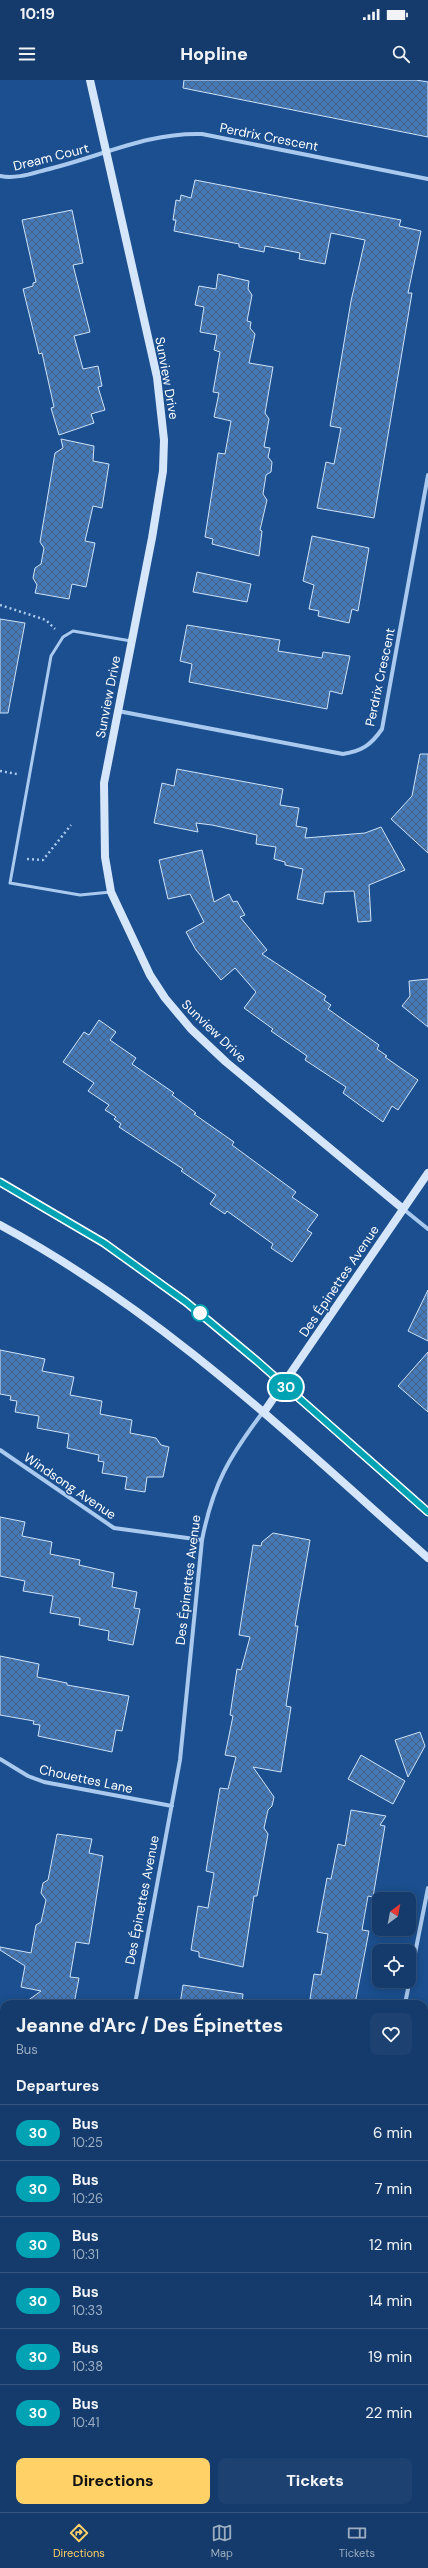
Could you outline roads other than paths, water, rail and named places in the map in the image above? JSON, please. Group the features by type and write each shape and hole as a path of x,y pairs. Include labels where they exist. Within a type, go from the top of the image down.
{"street":[{"name":"Sunview Drive","path":"90,80 156,377 164,440 162,478 104,783 105,857 110,892 150,975 165,998 191,1029 226,1062 402,1208"},
{"name":"Perdrix Crescent","path":"106,152 134,143 185,133 202,134 428,179"},
{"name":"Dream Court","path":"0,176 12,178 72,164 106,152"},
{"name":"Perdrix Crescent","path":"118,711 343,754 360,751 373,742 382,729 428,475"},
{"name":"Des Épinettes Avenue","path":"136,2000 180,1760 202,1540 208,1507 220,1475 231,1455 264,1412 402,1208 428,1173"},
{"path":"0,1182 68,1220 146,1272 186,1302 283,1384 428,1512"},
{"path":"402,1208 428,1229"},
{"path":"0,1225 84,1274 126,1302 194,1353 264,1412 428,1558"},
{"name":"Windsong Avenue","path":"0,1450 114,1528 169,1538 202,1540"},
{"name":"Chouettes Lane","path":"0,1759 28,1776 44,1782 172,1806"},
{"path":"406,2000 428,1888"}],"lane":[{"path":"110,892 80,895 10,883 52,656 63,637 73,631 131,641"}]}
